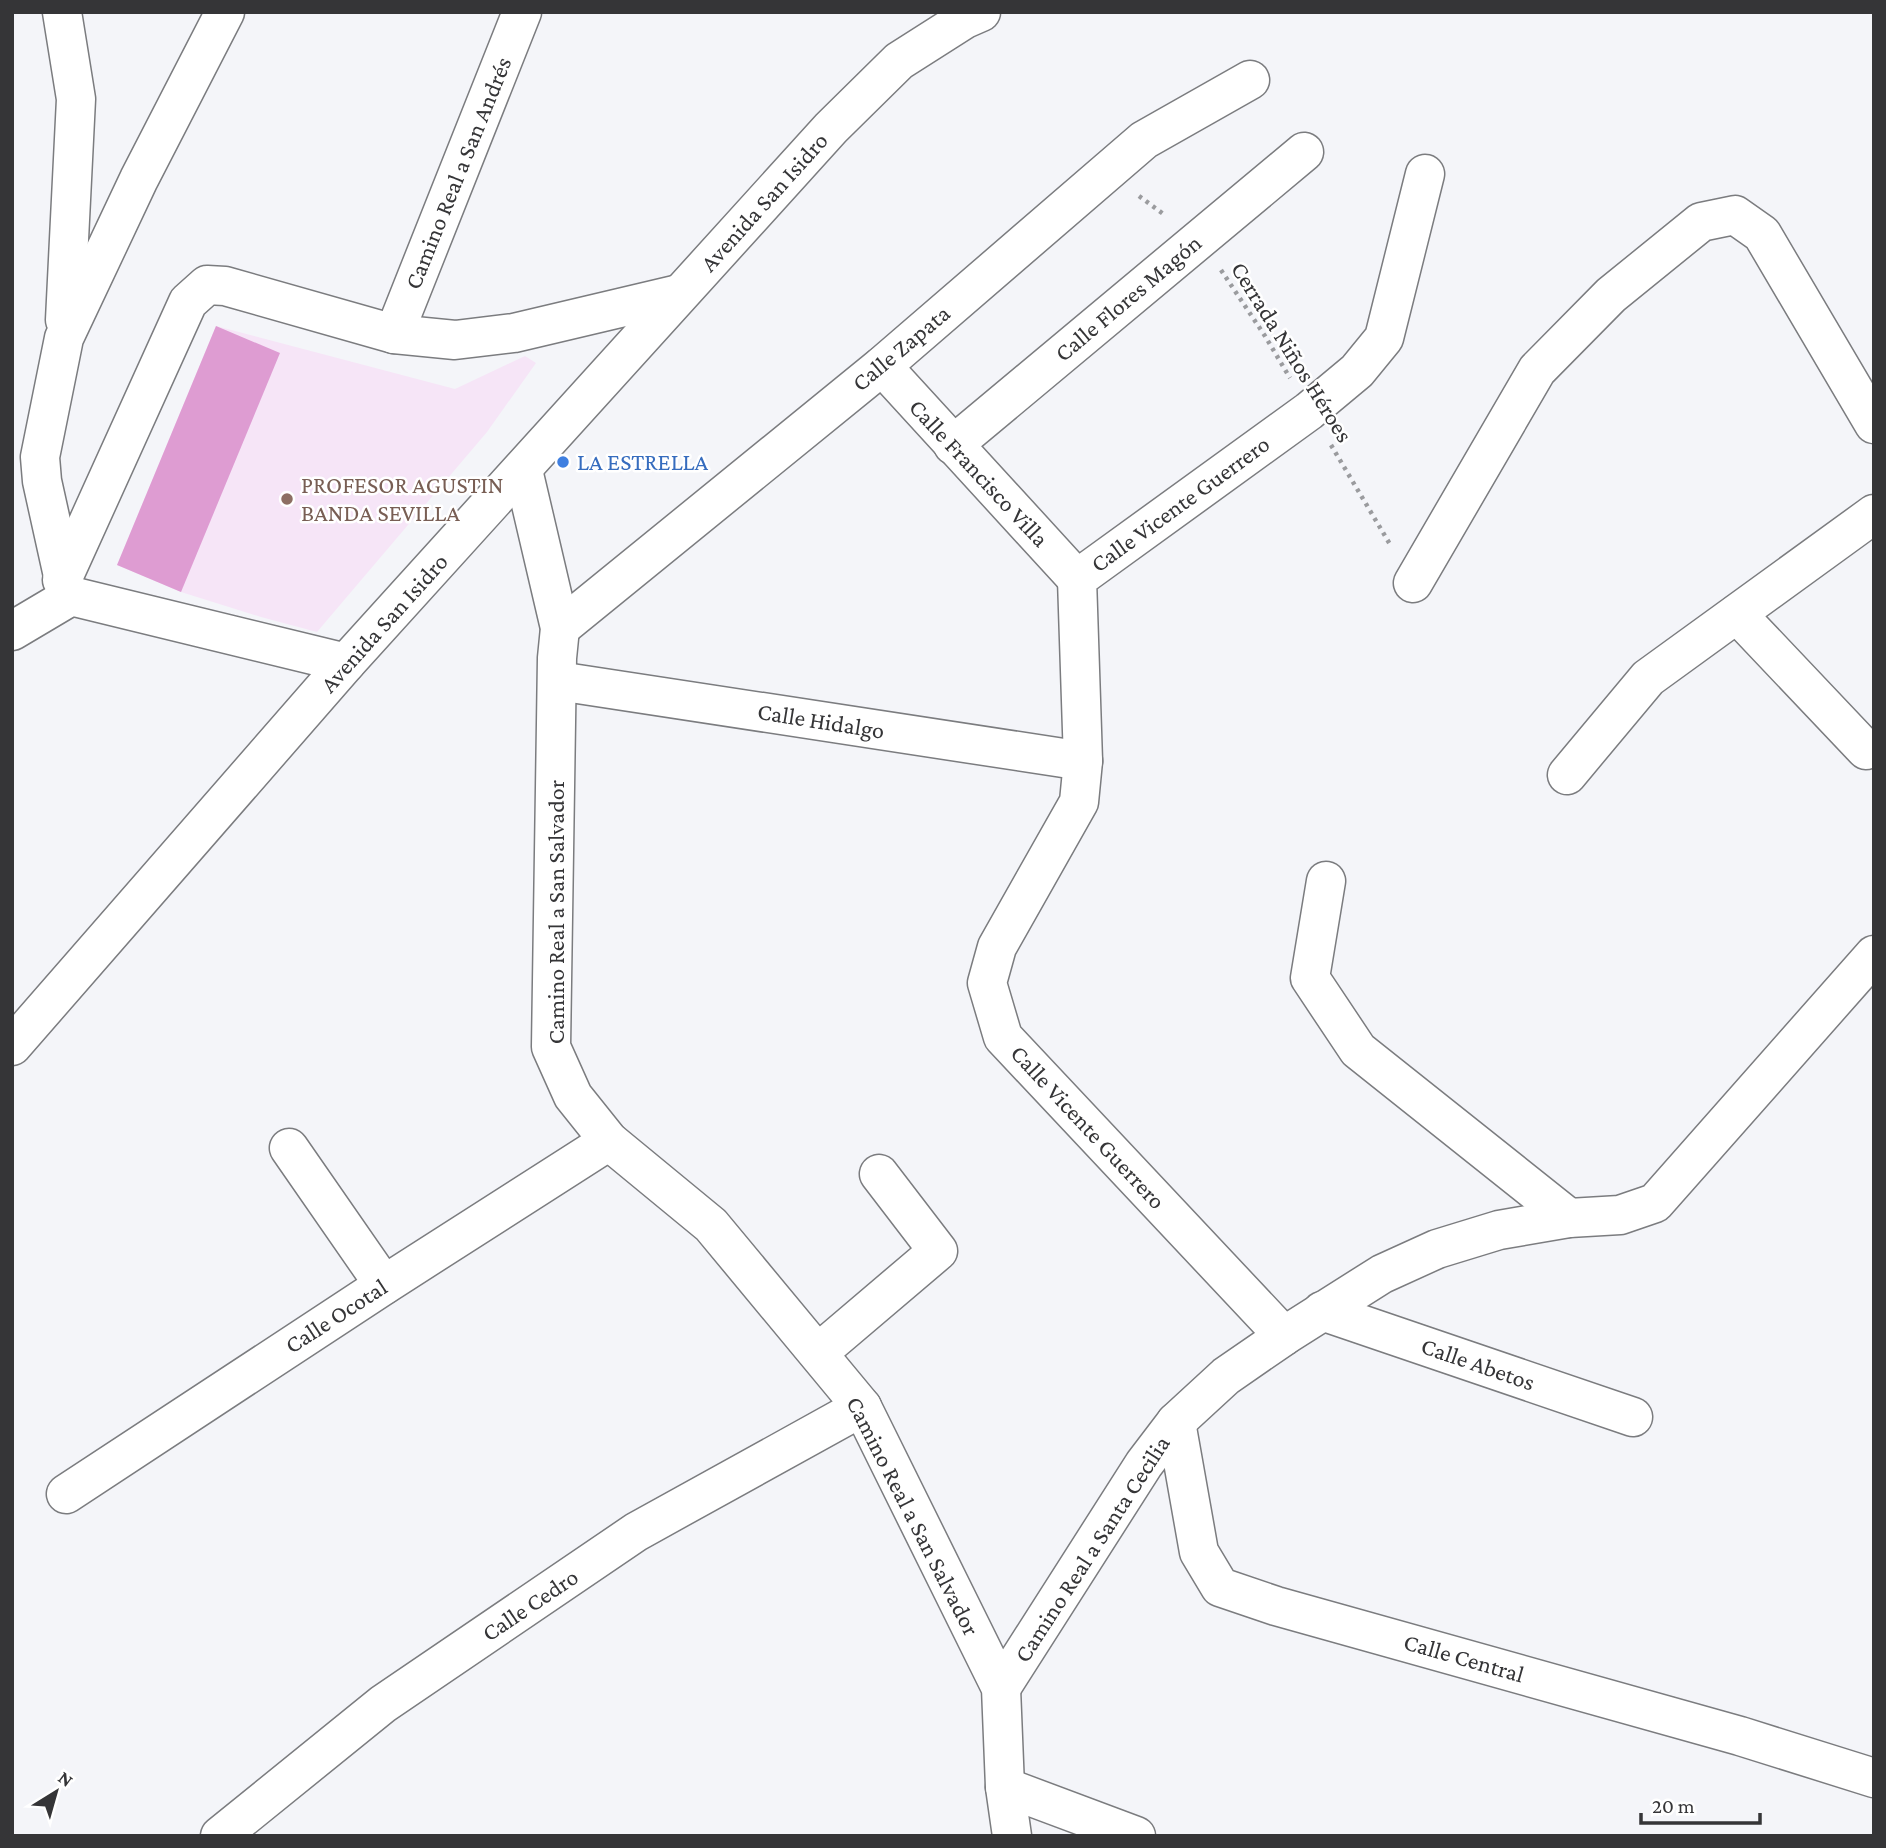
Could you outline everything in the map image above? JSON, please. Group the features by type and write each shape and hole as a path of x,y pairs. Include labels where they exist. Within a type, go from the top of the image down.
{"street":[{"path":"62,12 76,99 64,338 40,457 42,481 66,588"},
{"path":"64,338 139,179 225,12"},
{"name":"Camino Real a San Andrés","path":"394,334 522,12"},
{"name":"Avenida San Isidro","path":"12,1046 346,663 831,128 899,61 969,15"},
{"name":"Calle Zapata","path":"560,628 882,366 1144,140 1250,80"},
{"name":"Calle Flores Magón","path":"953,445 1304,152"},
{"name":"Calle Vicente Guerrero","path":"1283,1336 1003,1038 987,983 998,947 1079,802 1083,761 1077,579 1310,411 1357,371 1384,338 1425,174"},
{"path":"1413,583 1537,370 1611,295 1701,222 1735,215 1762,234 1874,424"},
{"path":"12,631 66,588 188,302 207,285 225,286 394,334 455,340 514,333 679,295"},
{"name":"Calle Francisco Villa","path":"882,366 1077,579"},
{"name":"Camino Real a San Salvador","path":"523,470 560,628 551,1047 573,1096 609,1142 711,1226 862,1407 1001,1688 1005,1787 1012,1836"},
{"path":"1567,775 1648,678 1874,514"},
{"path":"66,588 346,663"},
{"path":"1737,614 1866,750"},
{"name":"Calle Hidalgo","path":"558,681 1083,761"},
{"path":"1326,881 1310,978 1358,1049 1569,1218"},
{"name":"Camino Real a Santa Cecilia","path":"1001,1688 1144,1464 1176,1422 1226,1376 1322,1311 1382,1275 1437,1249 1499,1230 1569,1218 1620,1216 1655,1203 1874,955"},
{"name":"Calle Ocotal","path":"66,1494 384,1285 609,1142"},
{"path":"289,1148 384,1285"},
{"path":"818,1353 938,1251 879,1174"},
{"name":"Calle Abetos","path":"1322,1311 1633,1418"},
{"name":"Calle Cedro","path":"220,1836 383,1704 636,1532 862,1407"},
{"name":"Calle Central","path":"1176,1422 1199,1552 1220,1587 1289,1609 1727,1732 1874,1778"},
{"path":"1005,1787 1136,1836"}],"path":[{"name":"Cerrada Niños Héroes","path":"1106,173 1199,239 1265,336 1413,583"}],"shaded area":[{"name":"PROFESOR AGUSTIN BANDA SEVILLA","path":"216,326 455,389 525,356 536,363 487,432 317,632 181,592 117,565"}],"building":[{"name":"PROFESOR AGUSTIN BANDA SEVILLA","path":"216,326 280,353 181,592 117,565"}],"place":[{"name":"LA ESTRELLA","path":"563,462"},
{"name":"PROFESOR AGUSTIN BANDA SEVILLA","path":"287,499"}]}
